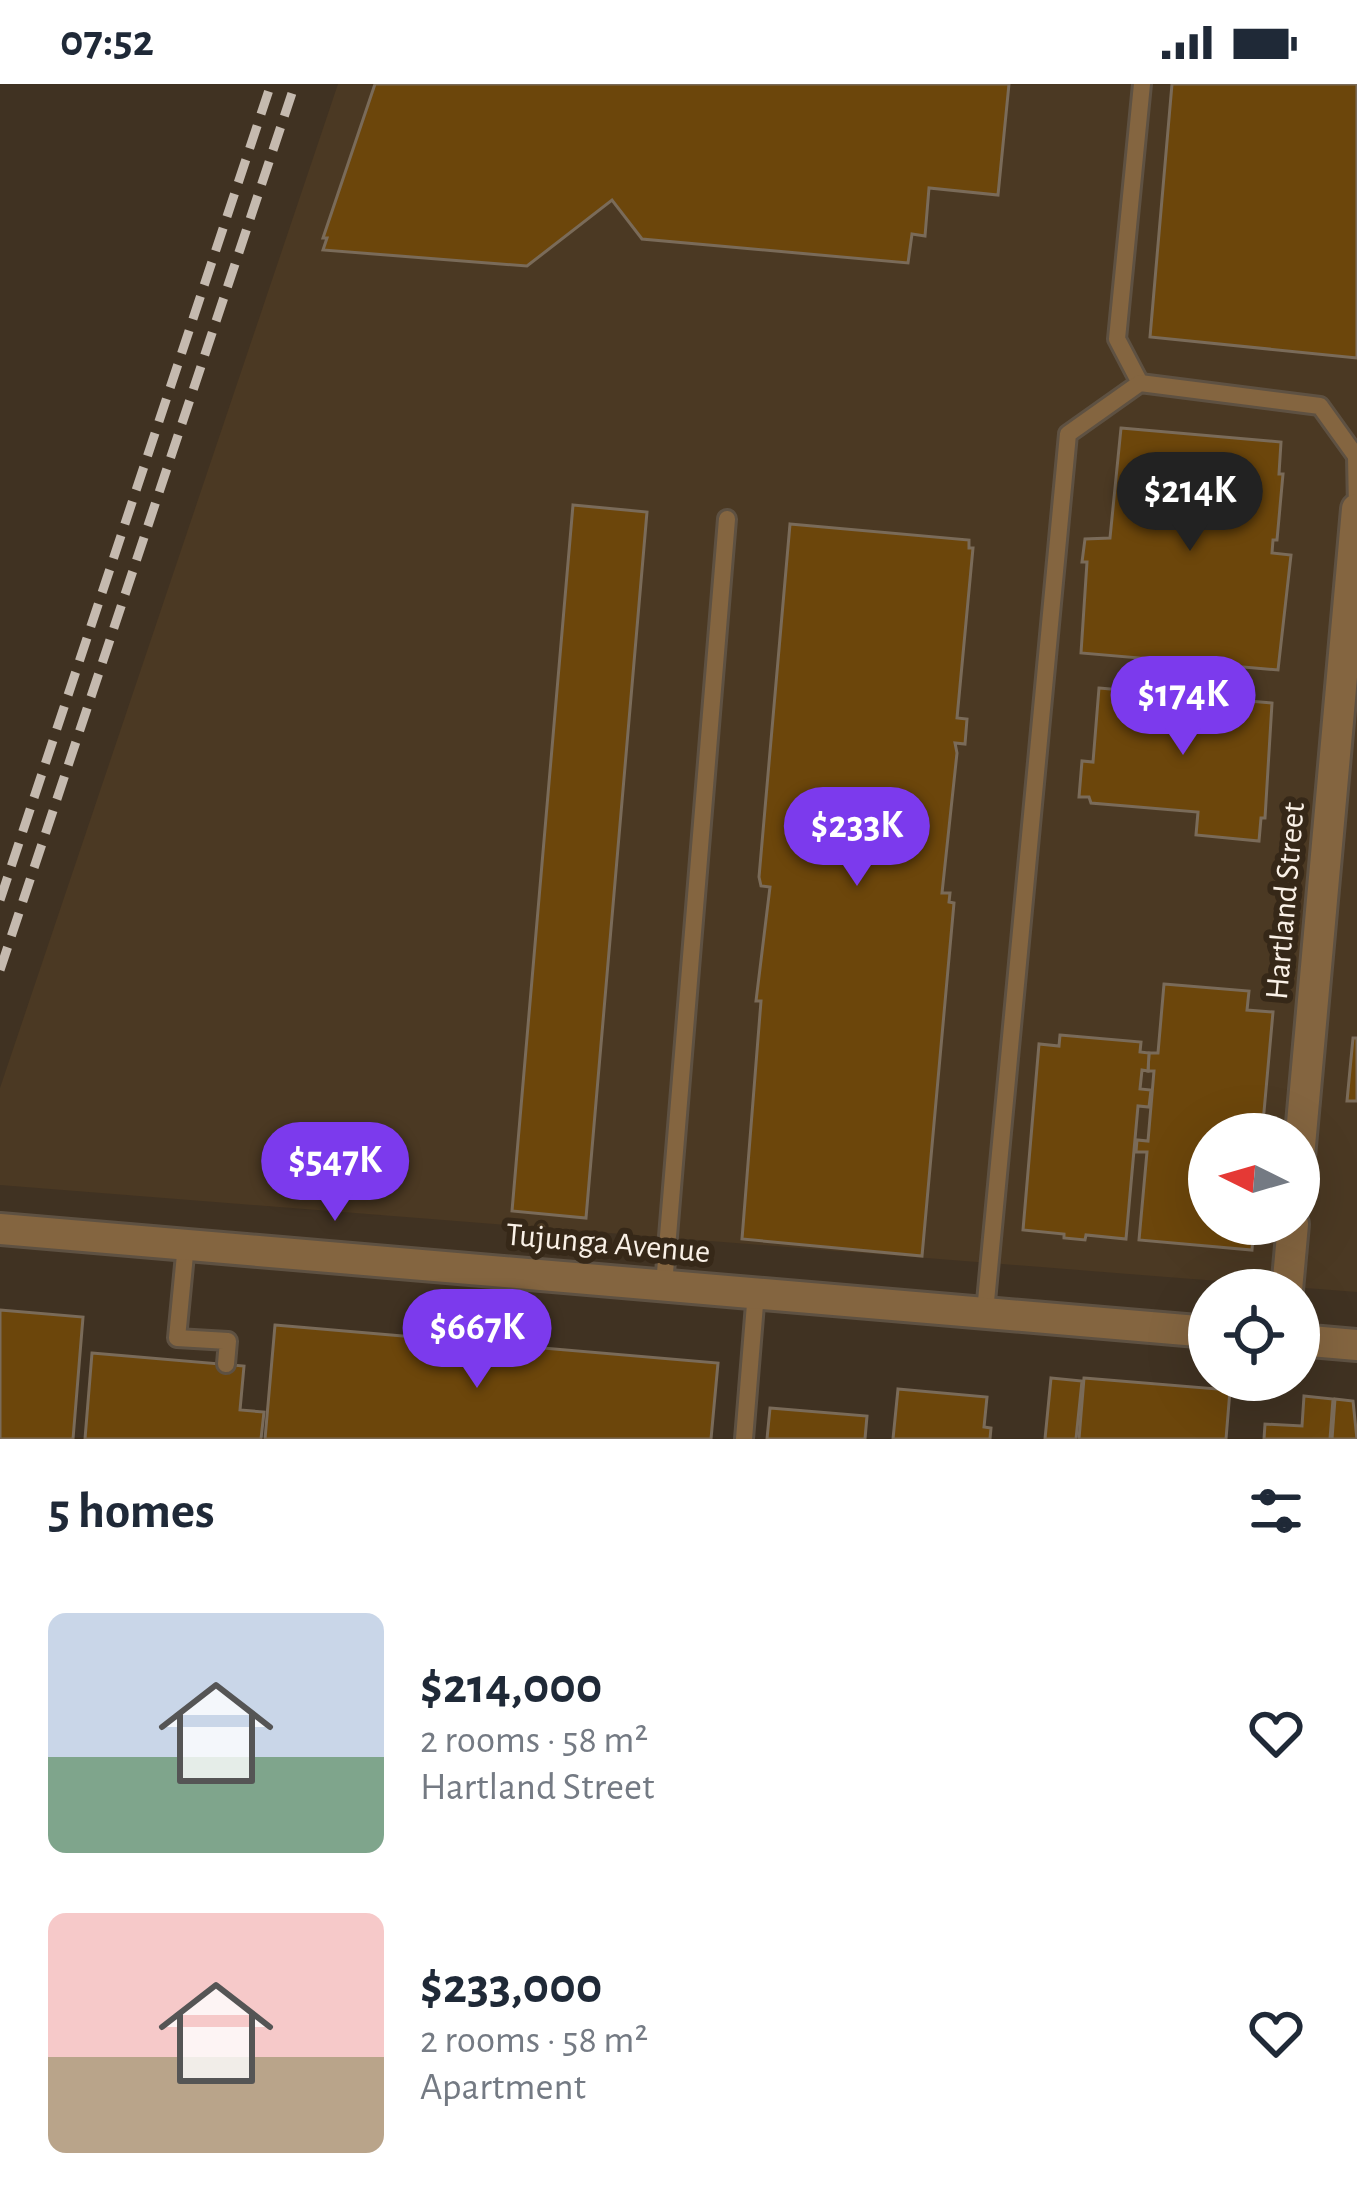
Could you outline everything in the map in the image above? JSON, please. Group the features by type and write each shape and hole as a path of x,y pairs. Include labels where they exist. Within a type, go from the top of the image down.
{"street":[{"name":"Hartland Street","path":"1303,1113 1357,508"},
{"name":"Tujunga Avenue","path":"0,1229 1188,1330"},
{"path":"1320,1342 1357,1345"}],"lane":[{"path":"1140,383 1117,339 1142,84"},
{"path":"986,1312 1068,434 1140,383 1320,406 1356,456 1357,508"},
{"path":"664,1285 727,519"},
{"path":"186,1244 177,1338 228,1341 226,1364"},
{"path":"745,1439 756,1292"}],"shaded area":[{"path":"338,84 1357,84 1357,1292 1320,1289 1320,1269 1188,1269 1188,1279 0,1185 0,1088"}],"building":[{"path":"375,84 1009,84 998,195 929,188 925,236 912,234 908,263 642,239 612,200 527,266 323,250"},
{"path":"1172,84 1357,84 1357,358 1150,337"},
{"path":"1121,428 1281,442 1279,474 1283,474 1272,553 1291,555 1278,670 1081,653 1085,539 1110,538"},
{"path":"573,505 647,512 586,1218 512,1211"},
{"path":"790,524 969,540 973,548 957,718 967,719 965,744 955,743 942,893 950,893 949,902 954,903 922,1256 742,1239 761,1001 756,1001 770,887 761,886 759,877"},
{"path":"1099,688 1272,703 1265,818 1261,818 1259,841 1196,835 1198,812 1091,803 1089,797 1079,797 1082,761 1093,762"},
{"path":"1164,984 1249,991 1247,1010 1273,1012 1264,1113 1188,1113 1188,1244 1139,1240 1147,1152 1136,1152 1137,1140 1148,1141 1154,1071 1148,1071 1149,1053 1158,1053"},
{"path":"1060,1035 1141,1042 1140,1052 1149,1053 1140,1089 1151,1090 1149,1107 1138,1106 1126,1239 1086,1235 1085,1240 1023,1230 1039,1044 1059,1046"},
{"path":"1353,1038 1357,1038 1357,1101 1347,1101"},
{"path":"1196,1245 1252,1245 1252,1250"},
{"path":"0,1310 83,1317 73,1439 0,1439"},
{"path":"275,1325 718,1363 711,1439 265,1439"},
{"path":"92,1353 244,1366 240,1410 264,1412 261,1439 85,1439"},
{"path":"1051,1378 1082,1381 1076,1439 1045,1439"},
{"path":"1084,1378 1188,1387 1188,1401 1229,1401 1226,1439 1079,1439"},
{"path":"898,1389 987,1397 984,1427 991,1428 990,1439 893,1439"},
{"path":"1333,1399 1330,1439 1264,1439 1265,1424 1302,1426 1304,1401"},
{"path":"1335,1399 1353,1401 1357,1439 1332,1439"},
{"path":"770,1408 867,1416 865,1439 767,1439"}],"railway":[{"path":"0,900 271,84"},
{"path":"0,970 295,84"}]}
